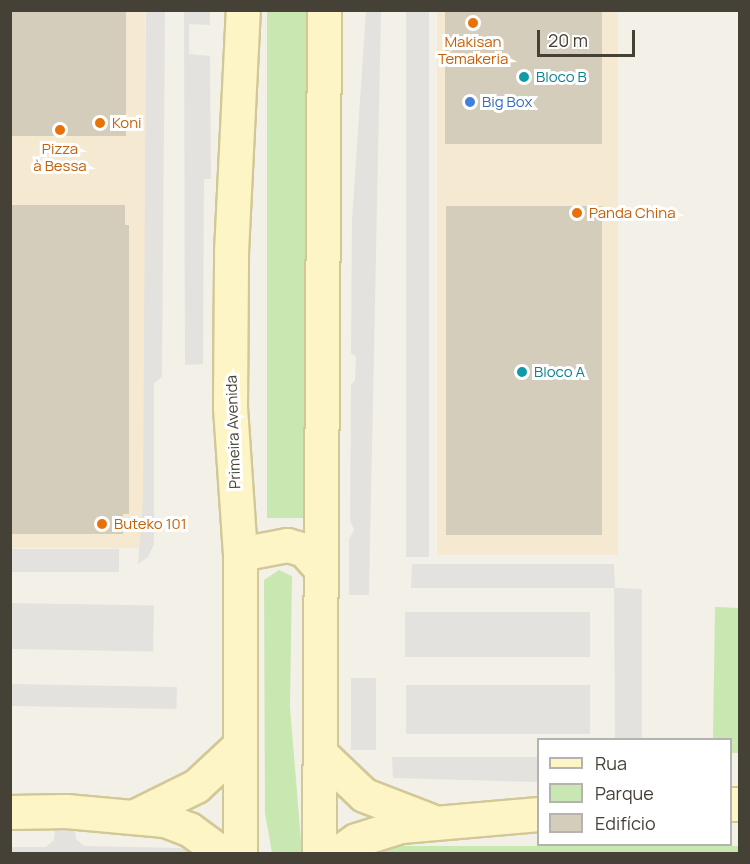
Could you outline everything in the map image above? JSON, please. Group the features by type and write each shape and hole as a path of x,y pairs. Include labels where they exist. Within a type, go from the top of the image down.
{"main road":[{"name":"Primeira Avenida","path":"240,854 238,747 240,554 230,407 231,252 243,10"},
{"path":"319,854 324,10"},
{"path":"240,554 287,545 304,550 320,568"},
{"path":"137,815 196,786 238,747"},
{"path":"321,754 364,795 434,821"},
{"path":"10,812 137,815 189,829 223,854"},
{"path":"336,854 376,832 434,821 537,814"}],"shaded area":[{"path":"10,11 145,11 145,548 10,548"},
{"path":"146,11 165,11 162,377 154,383 154,544 148,557 138,564 143,500"},
{"path":"184,11 210,11 210,25 189,24 189,54 210,56 211,179 204,179 203,364 185,365"},
{"path":"366,11 381,11 369,595 349,595 349,539 354,530 350,520 351,384 355,381 356,357 351,353 352,220"},
{"path":"406,11 429,11 429,557 406,557"},
{"path":"437,11 618,11 618,555 437,555"},
{"path":"11,549 119,549 119,572 11,572"},
{"path":"412,564 614,564 615,588 642,589 642,738 615,738 614,588 411,588"},
{"path":"11,603 154,605 153,651 10,649"},
{"path":"405,612 590,612 590,657 405,657"},
{"path":"351,678 376,678 376,750 351,750"},
{"path":"11,684 177,687 177,709 11,706"},
{"path":"406,685 590,685 590,734 406,734"},
{"path":"392,757 537,757 537,782 393,778"},
{"path":"55,830 75,830 76,839 84,846 180,848 199,854 11,854 11,847 46,847 54,840"}],"green space":[{"path":"267,11 309,11 309,518 267,518"},
{"path":"279,570 292,576 290,707 302,853 272,853 265,813 264,580"},
{"path":"715,607 739,608 739,753 732,753 732,738 713,738"},
{"path":"372,846 740,846 740,854 372,854"}],"building":[{"path":"10,10 126,10 126,136 10,136"},
{"name":"Bloco B","path":"445,10 602,10 602,144 445,144"},
{"path":"10,205 125,205 125,225 129,225 129,514 123,514 123,534 10,534"},
{"name":"Bloco A","path":"446,206 602,206 602,535 446,535"}],"place":[{"name":"Makisan Temakeria","path":"473,23"},
{"name":"Bloco B","path":"524,77"},
{"name":"Big Box","path":"470,102"},
{"name":"Koni","path":"100,123"},
{"name":"Pizza à Bessa","path":"60,130"},
{"name":"Panda China","path":"577,213"},
{"name":"Bloco A","path":"522,372"},
{"name":"Buteko 101","path":"102,524"}]}
